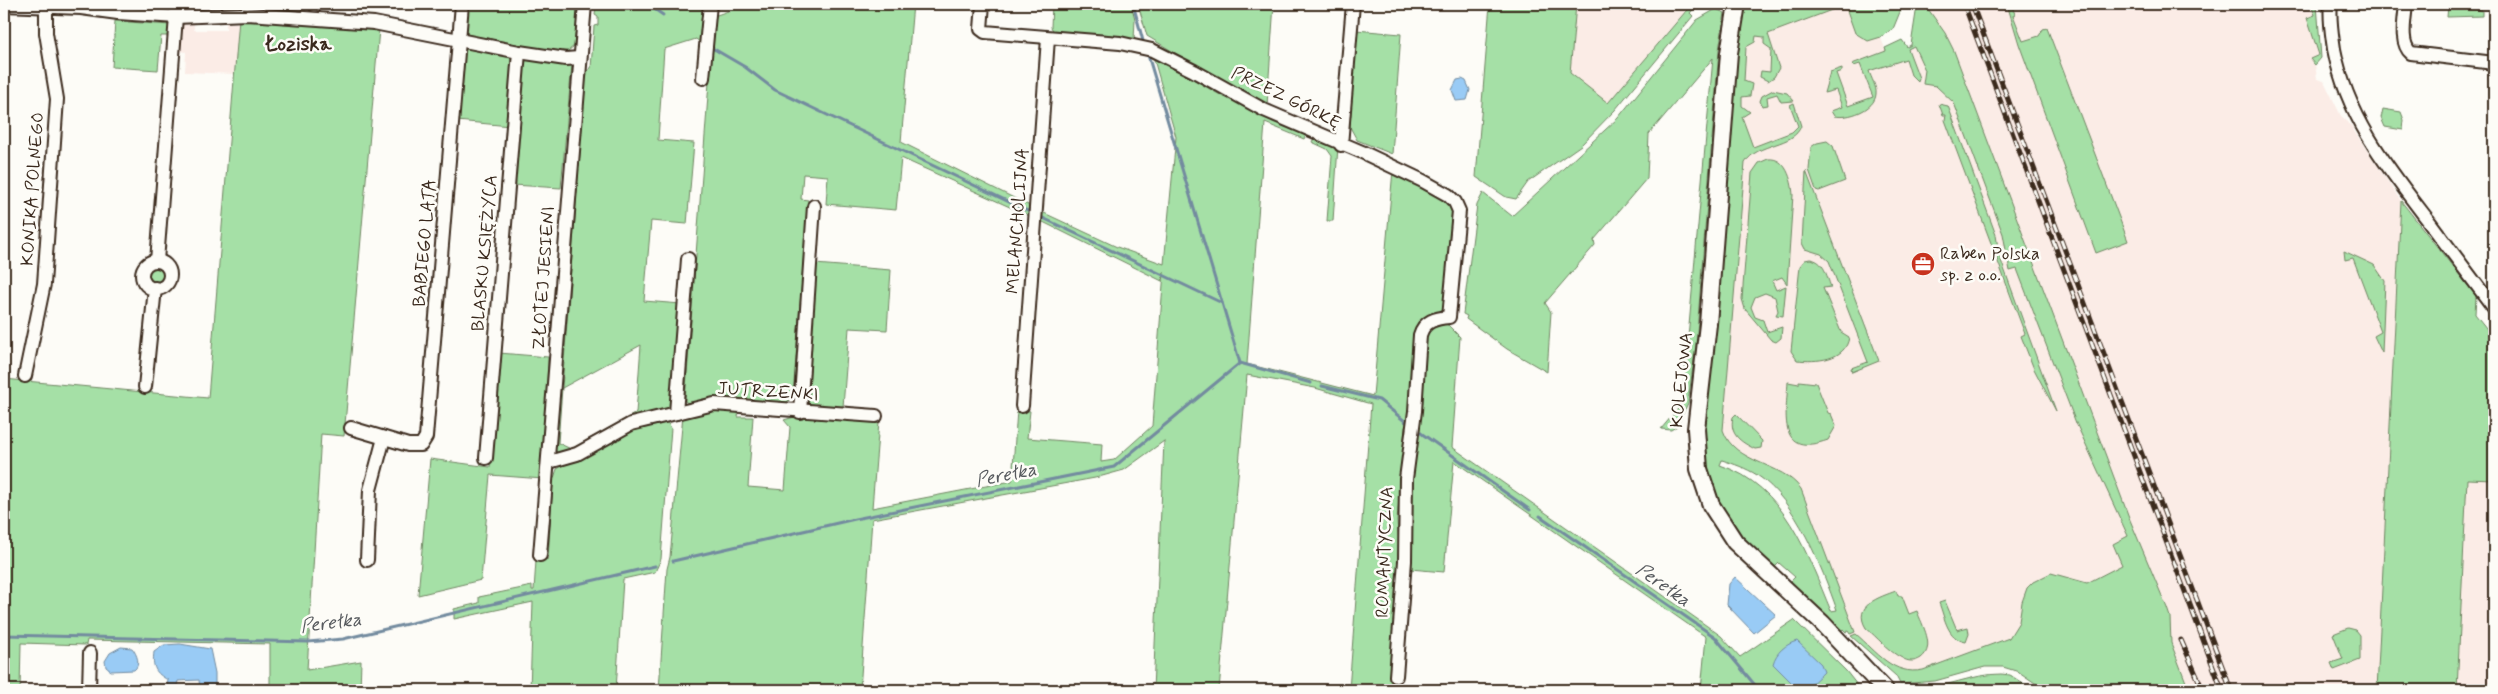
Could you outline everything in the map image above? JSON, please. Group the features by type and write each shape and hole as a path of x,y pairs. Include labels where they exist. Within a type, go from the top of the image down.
{"street":[{"name":"BABIEGO LATA","path":"351,428 408,445 421,445 426,437 462,4"},
{"name":"ZŁOTEJ JESIENI","path":"540,555 549,462 579,58 585,4"},
{"path":"703,78 710,4"},
{"name":"PRZEZ GÓRKĘ","path":"983,4 981,29 990,34 1120,43 1152,50 1194,70 1264,110 1423,181 1448,195 1455,202 1459,211 1449,317"},
{"path":"1341,144 1353,4"},
{"name":"KOLEJOWA","path":"1738,4 1729,53 1708,324 1696,429 1699,469 1711,505 1735,542 1822,623 1885,690"},
{"path":"2331,4 2331,28 2338,69 2347,97 2359,124 2391,173 2494,308"},
{"path":"2406,4 2404,42 2407,50 2411,53 2494,63"},
{"path":"4,5 176,10 374,23 519,52 566,59 579,58"},
{"name":"KONIKA POLNEGO","path":"25,376 44,284 57,99 46,34 46,5"},
{"path":"157,261 176,10"},
{"name":"MELANCHOLIJNA","path":"1022,406 1048,38"},
{"name":"BLASKU KSIĘŻYCA","path":"486,458 519,52"},
{"path":"800,412 814,206"},
{"path":"676,413 688,259"},
{"path":"157,261 165,264 170,276 164,286 155,288 145,282 142,274 146,266 157,261"},
{"path":"146,387 155,288"},
{"name":"ROMANTYCZNA","path":"1396,676 1405,561 1406,479 1411,429 1415,411 1420,335 1425,324 1436,318 1449,317"},
{"name":"JUTRZENKI","path":"549,462 577,454 632,424 714,404 800,412 876,416"},
{"path":"367,560 370,490 384,438"},
{"path":"89,690 90,653"}],"shaded area":[{"path":"1576,4 1692,4 1608,104 1570,74"},
{"path":"1917,4 2317,4 2321,58 2315,63 2317,79 2324,81 2341,116 2348,122 2401,201 2377,690 2189,690 2171,643 2123,565 2087,583 2051,575 2047,628 1922,675 1897,676 1850,636 1798,495 1715,445 1747,36 1846,5 1878,31 1888,56 1918,45 1915,15"},
{"path":"226,23 239,23 235,74 185,72 186,52 178,51 180,25 194,24 194,30 226,30"},
{"path":"2467,478 2494,480 2494,690 2457,690"}],"green space":[{"path":"467,4 579,4 574,46 568,51 556,52 465,34"},
{"path":"596,4 658,4 667,9 667,4 705,4 701,43 696,39 664,49 658,140 694,143 687,224 651,221 644,301 681,304 672,406 573,453 561,454 555,451 559,388 562,388 586,72 591,68 594,26 598,25 598,17 595,15","holes":["641,345 636,413 571,449 558,443 562,388"]},
{"path":"748,4 913,4 901,142 1032,207 1032,217 901,158 896,210 826,204 828,176 803,174 801,199 808,200 793,396 785,404 717,398 689,404 685,401 714,16"},
{"path":"1052,4 1131,4 1135,19 1134,40 1055,34 1051,27"},
{"path":"1138,4 1274,4 1267,105 1225,83 1147,36"},
{"path":"1490,4 1576,4 1570,73 1608,103 1692,4 1698,4 1690,13 1693,16 1615,110 1581,145 1528,182 1516,199 1506,197 1476,177"},
{"path":"1744,4 1900,4 1899,7 1902,7 1893,29 1881,37 1868,41 1855,33 1845,5 1768,34 1779,68 1774,77 1768,81 1760,77 1761,71 1770,72 1771,49 1764,44 1764,37 1756,36 1755,42 1746,47 1744,81 1752,84 1750,96 1742,97 1742,106 1750,112 1742,117 1753,147 1792,132 1798,126 1790,105 1794,103 1801,126 1791,138 1758,151 1745,163 1723,430 1737,450 1782,473 1793,480 1801,489 1855,632 1850,634 1843,629 1840,632 1790,582 1795,577 1779,563 1774,568 1743,540 1730,523 1717,499 1707,461 1704,432 1736,48","holes":["1722,460 1757,475 1771,486 1784,501 1806,536 1824,575 1837,610 1831,611 1802,545 1791,524 1777,505 1761,489 1742,475 1720,465"]},
{"path":"1920,4 1926,6 1945,33 1954,51 2130,520 2167,608 2170,617 2171,643 2189,690 2045,690 2019,672 2003,667 1985,667 1935,681 1900,684 1896,676 1851,636 1856,634 1894,666 1912,671 1923,670 2009,638 2019,622 2022,602 2027,588 2033,582 2051,573 2087,583 2122,565 2113,544 2128,536 2076,423 2017,269 2010,271 2003,234 1954,103 1936,86 1923,84 1925,70 1914,46 1908,49 1919,78 1918,82 1911,75 1906,59 1869,71 1876,91 1871,105 1853,115 1840,117 1834,116 1831,111 1842,107 1836,90 1824,93 1830,72 1842,68 1842,71 1836,73 1848,106 1873,97 1860,64 1854,66 1852,64 1886,51 1885,48 1902,40 1907,47 1911,45 1917,6"},
{"path":"2007,4 2011,4 2023,41 2039,36 2043,29 2047,28 2128,241 2096,253 2019,44"},
{"path":"2311,4 2317,4 2321,58 2315,65 2310,59 2319,55 2307,18 2315,15"},
{"path":"2448,5 2482,10 2482,16 2447,17"},
{"path":"1716,9 1725,13 1719,50 1696,345 1688,403 1677,426 1671,430 1661,429 1682,404 1713,58 1649,134 1647,178 1594,240 1595,245 1545,303 1551,312 1547,372 1507,349 1466,319 1467,316 1463,314 1477,205 1483,193 1512,216 1618,118 1697,20"},
{"path":"239,19 379,29 344,436 321,434 307,670 361,661 360,690 270,690 270,644 87,640 86,645 21,643 20,690 4,690 4,379 208,398"},
{"path":"115,21 170,25 169,36 161,36 158,70 112,67"},
{"path":"1356,30 1401,34 1392,154 1357,140 1350,127"},
{"path":"464,46 515,56 510,126 457,121"},
{"path":"1153,56 1222,96 1307,133 1304,139 1265,123 1247,364 1373,396 1393,170 1445,199 1454,209 1446,306 1418,324 1411,418 1405,427 1397,521 1401,566 1400,690 1349,690 1371,404 1315,388 1247,375 1219,690 1153,690 1164,441 1124,470 1095,478 872,519 860,690 659,690 667,569 670,557 683,415 718,408 739,410 738,417 753,417 748,487 785,490 790,427 784,420 794,417 879,422 872,508 1012,481 1017,410 1030,411 1027,438 1102,444 1101,462 1114,460 1152,426 1164,272 1162,281 1041,221 1042,212 1117,247 1164,264 1176,137"},
{"path":"523,58 572,64 561,188 513,185"},
{"path":"1773,90 1787,93 1794,101 1781,102 1777,94 1767,97 1768,105 1762,106 1760,101 1762,96"},
{"path":"1939,104 1948,106 1996,235 1999,255 2056,411 2034,369 2021,336 2025,334 1945,120 1946,115 1943,115"},
{"path":"2383,109 2401,112 2404,120 2403,130 2385,127 2381,118"},
{"path":"1315,136 1338,146 1333,221 1327,221 1332,156 1327,149 1312,142"},
{"path":"1827,141 1833,146 1845,181 1819,191 1816,190 1809,170 1811,147 1817,143"},
{"path":"1768,159 1774,159 1784,166 1789,176 1793,195 1787,284 1782,277 1772,281 1776,290 1786,286 1783,316 1776,315 1778,311 1775,297 1765,293 1755,297 1751,307 1755,317 1763,320 1767,332 1782,327 1781,338 1776,342 1771,340 1745,309 1742,299 1752,173 1759,163"},
{"path":"1806,171 1879,361 1852,372 1851,368 1868,362 1829,261 1821,254 1805,249 1802,243"},
{"path":"2401,201 2476,296 2475,314 2494,338 2494,480 2467,479 2457,690 2377,690"},
{"path":"2344,251 2374,265 2385,281 2382,353 2374,336 2381,332 2353,258 2345,260"},
{"path":"1805,260 1815,260 1824,269 1831,287 1823,288 1841,332 1849,337 1847,345 1836,355 1812,361 1797,360 1791,351 1800,266"},
{"path":"156,264 163,267 166,274 163,281 156,284 149,281 146,274 149,267"},
{"path":"815,264 891,270 887,330 849,328 843,407 811,406 806,399"},
{"path":"1438,322 1448,325 1460,337 1452,447 1721,636 1740,657 1794,620 1846,671 1861,690 1701,690 1706,637 1454,461 1444,572 1410,569 1410,474 1426,326"},
{"path":"499,353 548,357 543,479 490,475 481,580 418,595 430,459 490,467"},
{"path":"1799,381 1816,383 1828,413 1831,414 1836,426 1828,440 1812,444 1800,443 1792,439 1786,420 1788,382 1799,384"},
{"path":"1736,414 1762,441 1761,448 1755,449 1737,437 1732,423 1733,417"},
{"path":"665,419 671,428 661,559 655,572 623,579 616,690 530,690 533,602 454,619 454,609 479,603 479,597 532,586 532,590 534,590 536,561 548,559 553,481 557,469 635,426"},
{"path":"1896,591 1898,596 1902,596 1909,614 1917,611 1928,642 1925,653 1916,660 1907,660 1892,652 1866,628 1863,620 1865,608 1870,603"},
{"path":"1945,601 1957,630 1968,627 1969,634 1966,642 1955,637 1948,627 1939,603"},
{"path":"2348,628 2356,630 2360,635 2360,660 2334,670 2331,663 2343,659 2333,634"},
{"path":"2010,675 2033,690 1916,690 1937,687 1980,676"}],"water":[{"path":"1462,79 1466,81 1470,90 1467,100 1456,101 1452,90 1457,80"},
{"path":"1735,577 1776,615 1754,633 1727,605 1729,584"},
{"path":"1797,641 1821,664 1824,672 1805,690 1799,690 1773,664 1776,656 1782,649"},
{"path":"180,644 210,649 215,673 215,690 200,690 199,680 178,681 176,690 169,690 167,687 168,680 155,669 154,652 164,645"},
{"path":"121,647 132,648 135,653 138,662 134,670 111,671 106,667 105,661 110,653"}],"waterway":[{"path":"647,4 663,15"},
{"path":"1133,4 1143,41"},
{"path":"714,49 745,67 775,90 1030,212"},
{"path":"1148,55 1240,363"},
{"path":"1043,218 1222,303"},
{"name":"Perełka","path":"673,561 855,519 1114,467 1240,363 1311,383"},
{"name":"Perełka","path":"1322,386 1379,400 1406,422"},
{"name":"Perełka","path":"1418,431 1530,510"},
{"name":"Perełka","path":"1540,516 1715,637 1759,690"},
{"name":"Perełka","path":"4,635 308,642 343,639 655,566"}],"railway":[{"path":"1964,4 2222,690"},
{"path":"1972,4 2231,690"},
{"path":"2181,640 2203,690"}],"place":[{"name":"Raben Polska sp. z o.o.","path":"1923,264"}],"district":[{"name":"Łoziska","path":"298,44"}]}
